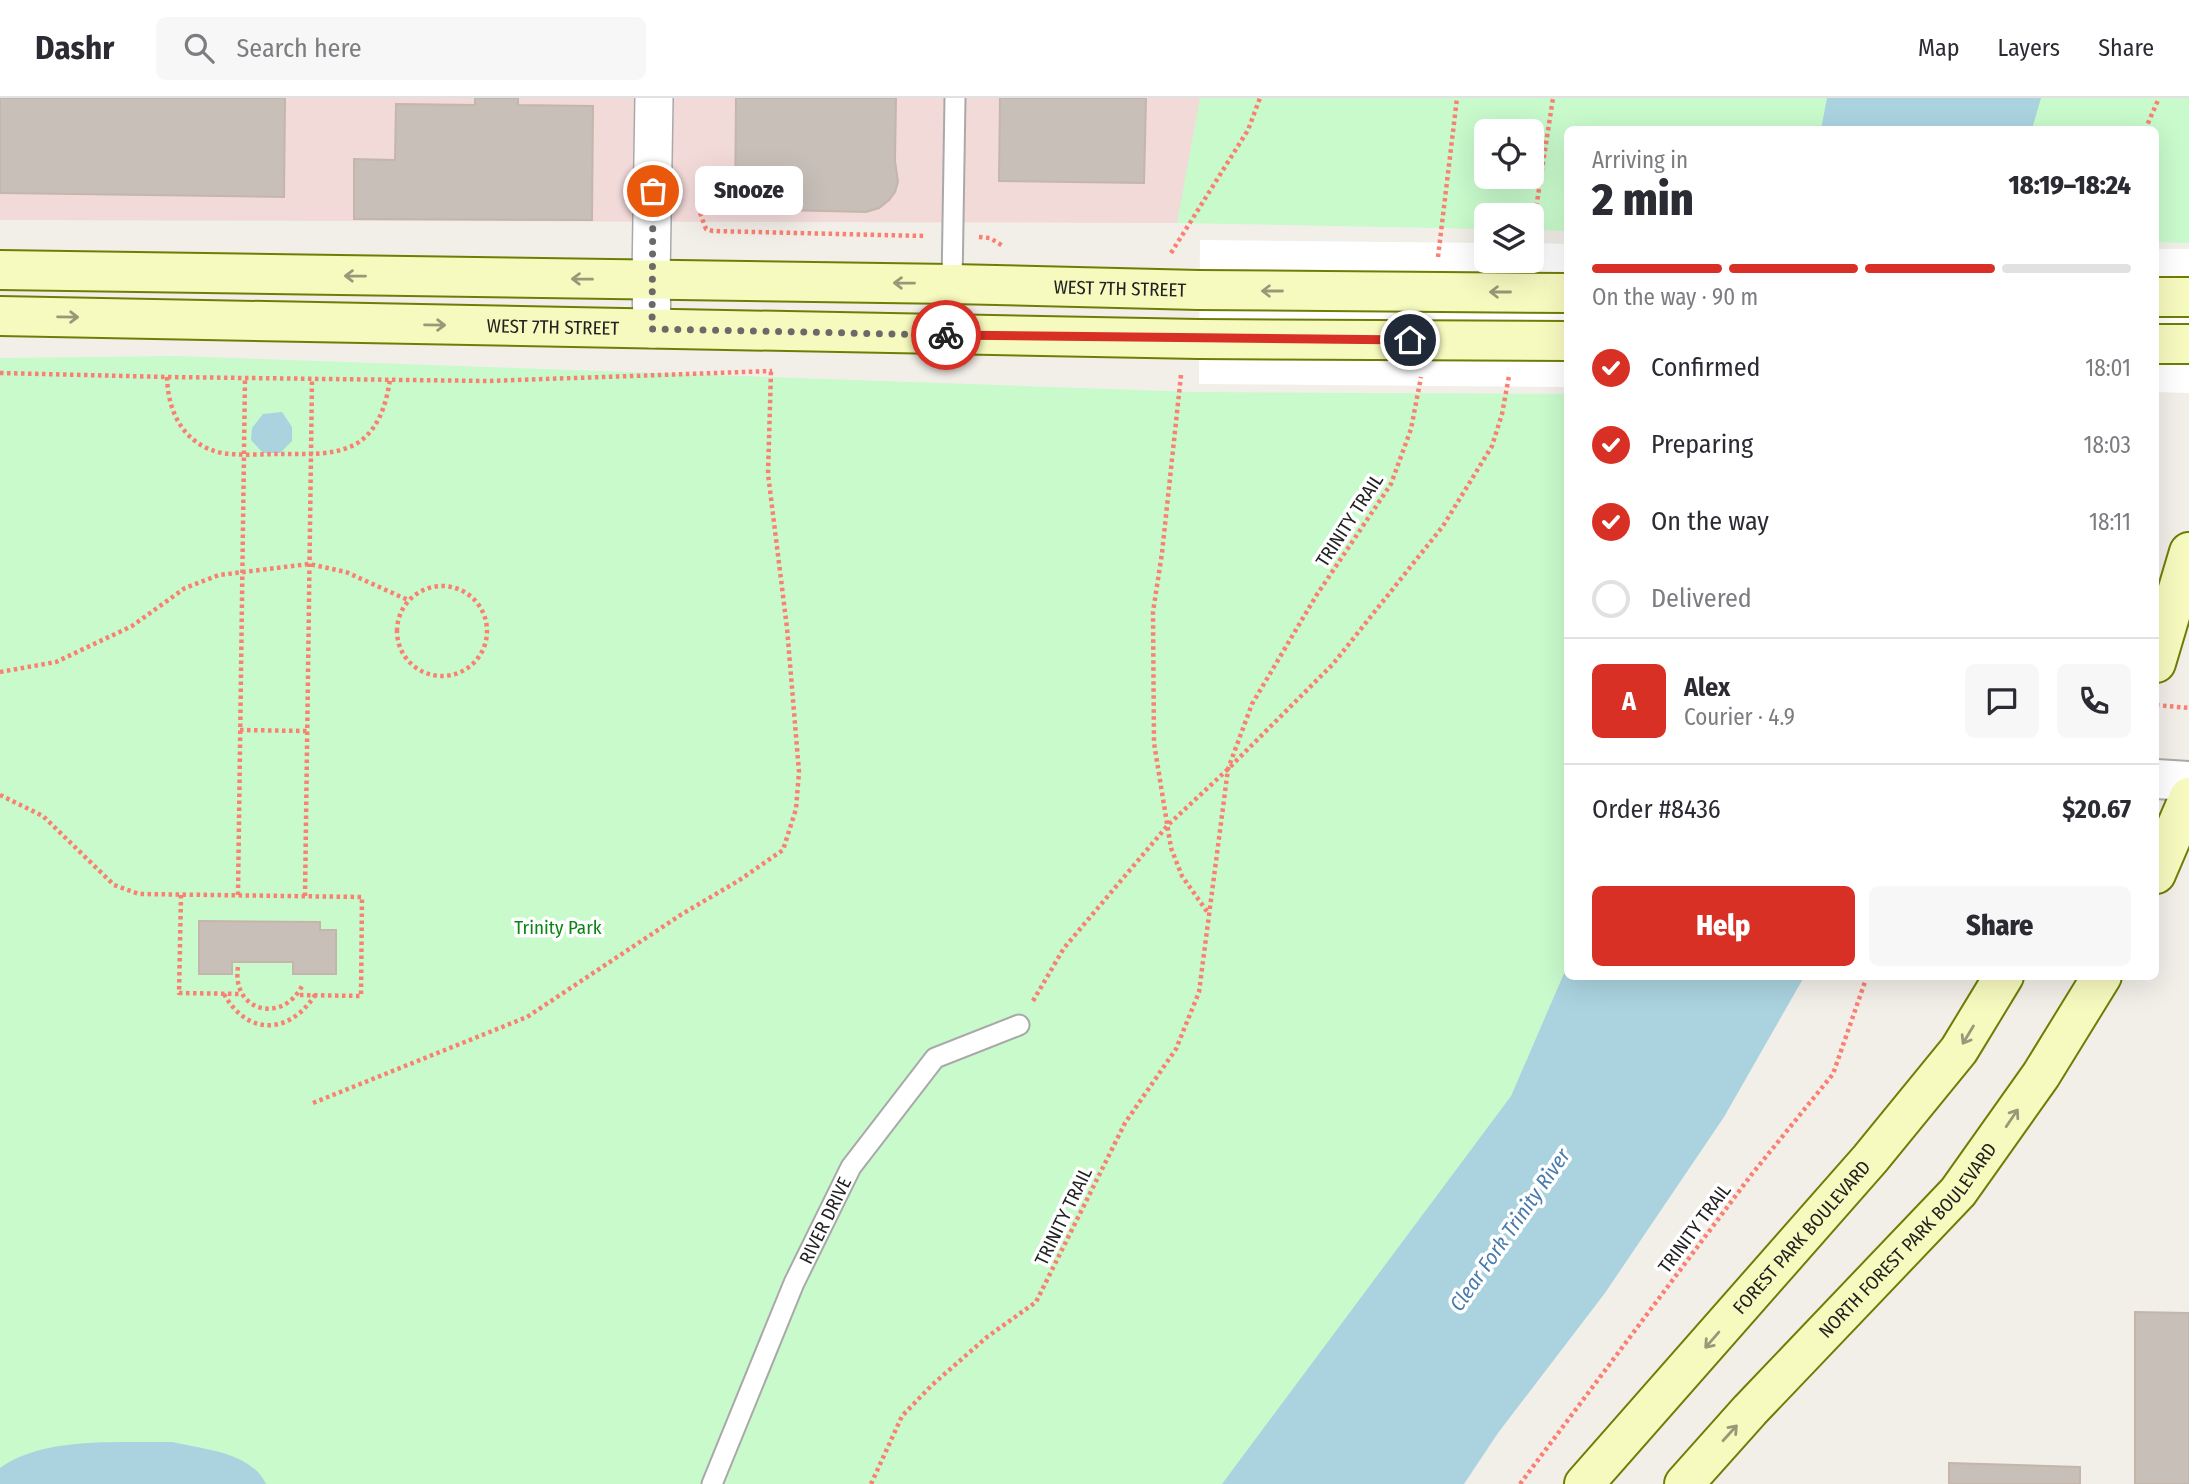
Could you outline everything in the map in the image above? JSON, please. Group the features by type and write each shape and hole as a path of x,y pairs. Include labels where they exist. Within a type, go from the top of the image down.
{"main road":[{"name":"WEST 7TH STREET","path":"0,271 651,279 1199,290 1564,293"},
{"path":"2159,297 2189,297"},
{"name":"WEST 7TH STREET","path":"0,316 1199,339 1564,341"},
{"path":"2159,344 2189,344"},
{"path":"2159,653 2189,552"},
{"path":"2159,867 2189,797"},
{"name":"FOREST PARK BOULEVARD","path":"1584,1484 1897,1126 1959,1050 2002,980"},
{"name":"NORTH FOREST PARK BOULEVARD","path":"1684,1484 1750,1410 1958,1192 2041,1075 2100,980"}],"street":[{"path":"652,329 654,98"},
{"path":"2159,779 2189,782"}],"lane":[{"path":"953,284 955,98"},
{"name":"RIVER DRIVE","path":"712,1484 794,1283 850,1167 935,1058 1019,1026"}],"path":[{"path":"1169,257 1248,130 1260,98"},
{"path":"1437,267 1457,98"},
{"path":"1537,203 1553,98"},
{"path":"2147,126 2159,98"},
{"path":"701,213 706,229 713,231 990,238 1011,252"},
{"name":"TRINITY TRAIL","path":"1019,1026 1064,948 1168,825 1334,664 1443,526 1492,446 1502,414 1511,363"},
{"name":"TRINITY TRAIL","path":"871,1484 902,1416 932,1385 987,1337 1036,1302 1125,1123 1176,1049 1199,992 1228,769 1252,704 1316,596 1391,484 1411,429 1423,368"},
{"path":"313,1103 527,1017 783,850 796,809 799,772 787,628 768,474 771,371"},
{"path":"0,373 489,381 593,378"},
{"path":"1181,374 1153,612 1154,743 1171,848 1182,876 1209,914"},
{"path":"167,377 167,398 174,417 187,434 204,446 223,453 311,454 335,452 358,443 375,425 386,404 390,380"},
{"path":"238,895 245,378"},
{"path":"305,896 312,379"},
{"path":"0,673 56,662 132,626 185,588 219,575 309,564 345,572 408,600"},
{"path":"443,585 470,595 481,606 487,620 488,636 483,651 474,664 459,673 442,676 425,673 410,663 400,649 396,632 399,615 408,600 418,592 443,585"},
{"path":"2159,705 2189,708"},
{"path":"240,730 307,731"},
{"path":"0,795 43,816 114,885 139,894 362,897 361,996 298,995"},
{"path":"181,895 179,993 242,994"},
{"path":"238,967 236,977 242,994 252,1004 272,1009 282,1007 298,995 303,984"},
{"name":"TRINITY TRAIL","path":"1520,1484 1752,1174 1833,1074 1866,980"},
{"path":"224,993 238,1014 261,1025 277,1025 293,1020 306,1009 315,995"}],"shaded area":[{"path":"0,98 1204,98 1177,223 0,220"}],"green space":[{"path":"1200,98 2189,98 2189,243 2159,242 2159,126 1564,126 1564,231 1544,230 1544,203 1474,203 1474,229 1177,223"},
{"name":"Trinity Park","path":"177,356 1195,392 1564,394 1564,973 1511,1096 1224,1484 0,1484 0,358"}],"water":[{"path":"1827,98 2041,98 2033,126 1822,126"},
{"path":"282,412 292,427 292,441 280,453 263,453 251,440 252,428 263,414"},
{"name":"Clear Fork Trinity River","path":"1564,973 1564,980 1802,980 1724,1117 1605,1293 1498,1433 1464,1484 1222,1484 1511,1096"},
{"path":"172,1442 238,1458 259,1473 266,1484 0,1484 0,1468 38,1451 83,1443"}],"pier":[{"path":"1200,240 1474,243 1474,273 1544,273 1544,243 1564,244 1564,387 1199,384"},
{"path":"2159,249 2189,249 2189,393 2159,392"}],"building":[{"path":"0,98 285,98 284,197 0,193"},
{"path":"475,98 518,98 518,105 593,106 592,220 354,219 354,159 395,160 396,104 475,105"},
{"path":"736,98 896,98 895,161 898,182 895,192 879,208 866,212 735,209"},
{"path":"1000,98 1146,98 1144,183 999,181"},
{"path":"199,921 320,922 320,930 336,930 336,974 293,974 293,962 232,962 232,974 199,974"},
{"path":"2135,1312 2189,1313 2189,1484 2135,1484"},
{"path":"1949,1463 2080,1467 2080,1484 1949,1484"}],"way so far":[{"path":"653,191 652,329 946,335"}],"place":[{"name":"Snooze","path":"653,191"}],"route":[{"path":"946,335 1410,340"}]}
